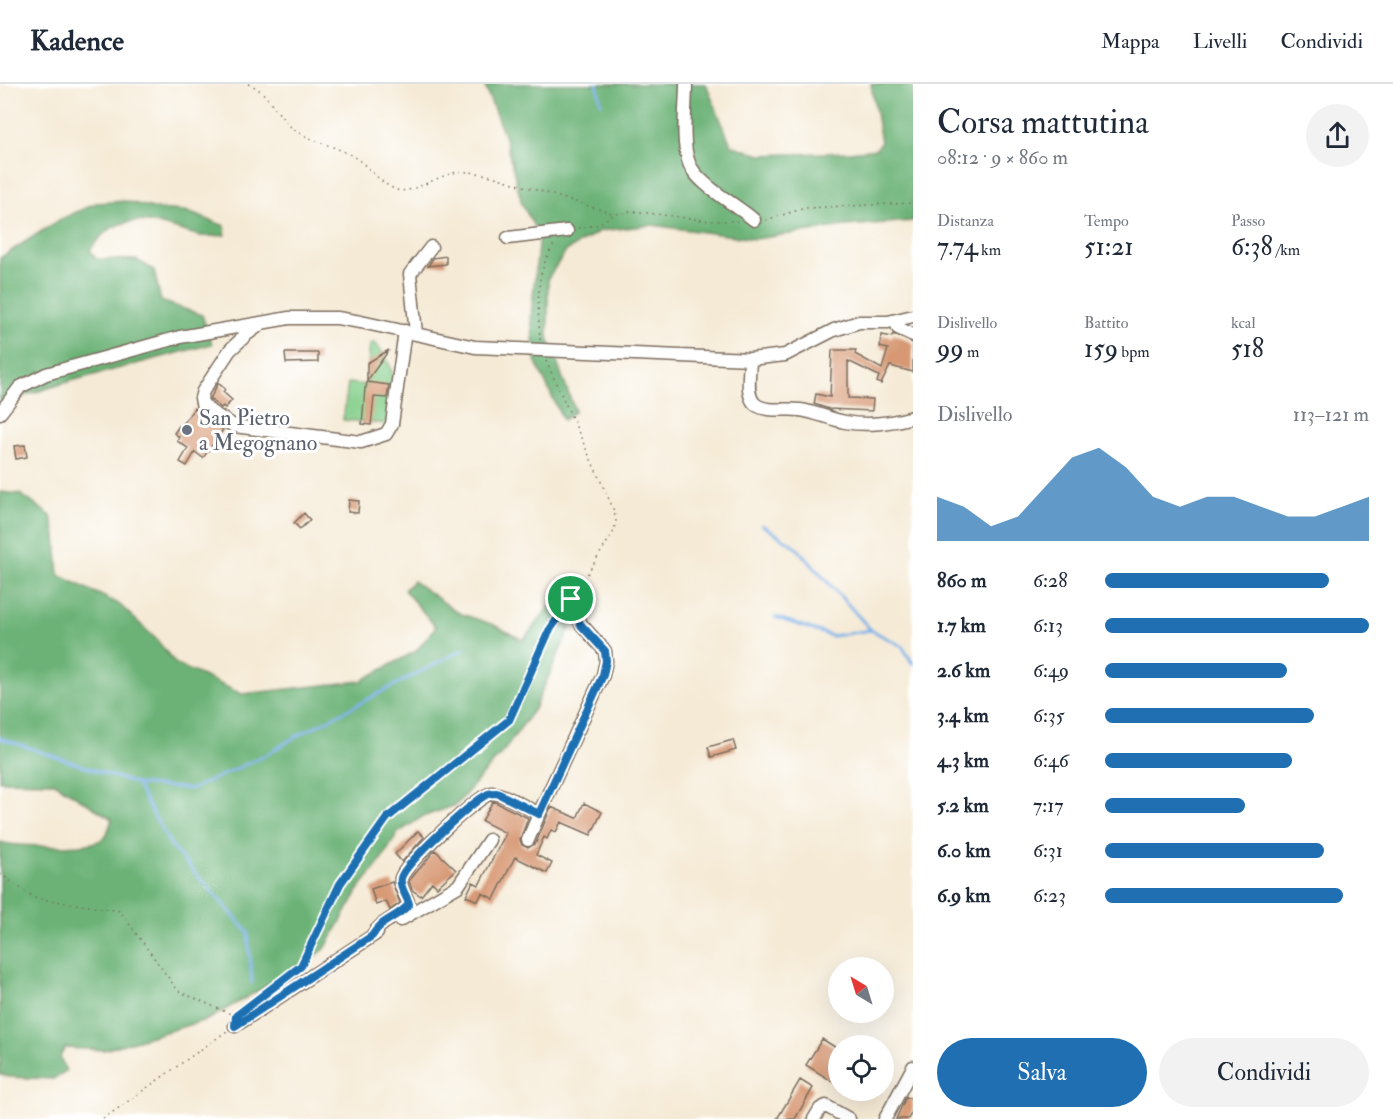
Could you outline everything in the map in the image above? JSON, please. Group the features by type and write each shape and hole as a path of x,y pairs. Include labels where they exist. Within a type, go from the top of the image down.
{"street":[{"path":"686,84 686,149 689,164 697,176 712,190 742,209 754,220"},
{"path":"508,238 567,231"},
{"path":"264,322 246,334 230,350 202,391 202,403 211,412 234,426 361,442 386,434 392,424 410,332 410,274 431,247"},
{"path":"0,413 20,387 46,375 180,337 289,318 337,318 475,347 750,359 784,355 834,330 860,322 896,320 913,316"},
{"path":"896,320 898,328 913,335"},
{"path":"750,359 749,393 754,403 765,408 802,410 847,423 900,421 913,417"},
{"path":"528,840 603,675 606,661 605,651 580,624 571,599"},
{"path":"372,936 377,927 384,921 402,913 409,904 401,885 405,869 435,838 477,802 490,793 497,793 539,814"},
{"path":"236,1021 372,936 458,886 489,840"},
{"path":"885,1119 913,1067"},
{"path":"814,1119 820,1109 826,1106 849,1119"}],"path":[{"path":"248,84 264,94 291,127 303,135 352,156 368,166 387,186 399,191 409,190 444,175 461,172 497,178 615,214"},
{"path":"274,987 301,966 340,884 387,818 509,720 549,631 614,531 616,521 613,508 541,350 539,275 546,257 556,242 567,231 596,225 615,214 632,211 710,221 768,220 805,208 913,203"},
{"path":"0,874 35,898 120,911 178,991 236,1021 103,1119"}],"green space":[{"path":"484,84 706,84 731,145 760,155 876,149 881,142 871,84 913,84 913,221 845,226 755,239 652,225 600,231 566,251 548,278 548,338 575,411 563,420 535,360 531,316 539,236 522,204 505,138"},
{"path":"125,201 157,209 185,211 225,226 225,235 201,236 153,223 129,222 117,225 106,232 90,250 96,259 137,260 154,270 161,301 202,315 212,344 26,395 0,412 0,258 59,220 96,203"},
{"path":"375,343 389,363 394,381 388,424 343,420 348,383 366,385 370,344"},
{"path":"0,492 20,494 51,516 56,536 59,575 119,604 156,639 176,664 242,694 361,681 416,651 436,627 404,590 413,581 459,613 494,625 523,640 552,603 571,626 534,709 506,748 456,805 422,817 398,833 380,862 361,886 325,949 301,966 209,1019 104,1050 65,1048 60,1057 66,1071 53,1079 8,1077 0,1074 0,842 46,846 93,843 106,837 112,819 53,782 0,781"}],"building":[{"path":"446,256 446,264 428,266 433,258"},
{"path":"893,334 913,343 913,372 890,366 881,384 877,382 879,376 848,361 848,398 873,399 872,411 829,409 814,404 816,394 830,397 832,350 856,350 855,354 882,369 888,349 880,347 882,335 892,337"},
{"path":"389,350 367,381 367,363"},
{"path":"285,353 318,353 318,362 286,363"},
{"path":"367,382 389,385 387,398 374,397 371,425 362,424"},
{"path":"218,383 225,389 223,392 232,400 225,408 223,406 221,408 210,399"},
{"path":"194,408 223,430 203,458 195,452 187,466 180,462 188,448 177,441 179,437 174,433"},
{"path":"25,445 27,457 16,459 14,446"},
{"path":"349,500 359,501 358,513 348,512"},
{"path":"304,513 310,520 300,529 294,523"},
{"path":"733,740 736,750 711,757 708,747"},
{"path":"493,801 528,818 520,840 522,845 528,848 536,843 551,807 577,818 584,803 602,812 591,835 561,822 556,832 551,830 547,839 544,837 536,855 552,863 547,873 515,857 494,899 482,893 478,901 466,896 473,882 479,885 506,833 482,821"},
{"path":"418,831 424,837 402,862 395,854"},
{"path":"435,850 456,870 437,887 432,882 421,896 412,890 409,881"},
{"path":"392,882 400,903 390,910 386,901 376,905 371,889"},
{"path":"822,1039 828,1043 828,1079 806,1065"},
{"path":"800,1080 813,1088 795,1119 777,1119"},
{"path":"906,1097 913,1100 913,1110 908,1119 896,1119"}],"waterway":[{"path":"597,84 601,103"},
{"path":"762,525 795,546 871,630 902,646 913,664"},
{"path":"775,617 832,636 871,630"},
{"path":"0,738 136,784 192,789 266,755 297,736 464,649"},
{"path":"136,784 172,847 248,932 252,983"}],"place":[{"name":"San Pietro a Megognano","path":"187,430"}],"route":[{"path":"571,599 580,624 605,651 606,661 603,675 539,814 497,793 490,793 477,802 435,838 405,869 401,885 409,904 402,913 384,921 372,936 235,1026 236,1016 301,966 340,884 387,818 509,720 549,631 571,599"}]}
